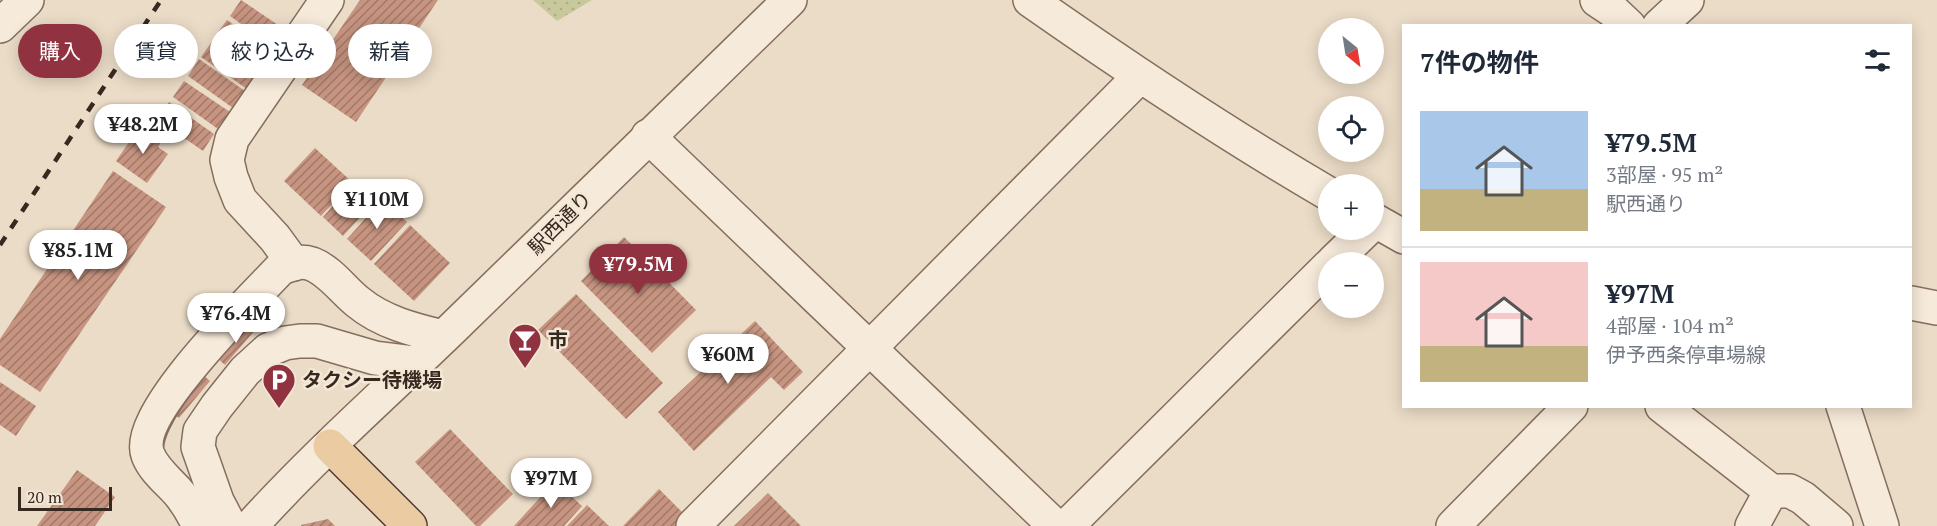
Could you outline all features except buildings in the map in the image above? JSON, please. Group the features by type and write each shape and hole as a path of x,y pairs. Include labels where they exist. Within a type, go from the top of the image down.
{"main road":[{"path":"330,446 410,526"}],"street":[{"path":"294,264 275,238 240,200 227,160 232,139 327,0"},
{"name":"駅西通り","path":"261,515 371,404 790,0"},
{"path":"1029,0 1140,76 1318,188"},
{"path":"1597,0 1627,24"},
{"path":"1661,24 1687,0"},
{"path":"693,526 1140,76"},
{"path":"648,136 1055,526"},
{"path":"1384,228 1402,236"},
{"path":"1343,252 1355,240"},
{"path":"261,515 254,508 237,507 215,518 192,512 156,468 146,443 149,429 160,408 229,323 281,268 299,261 314,265 337,282 358,303 387,320 443,337"},
{"path":"1067,526 1318,277"},
{"path":"358,303 369,328 375,358 371,404"},
{"path":"1912,303 1937,308"},
{"path":"215,518 198,447 200,431 245,371 267,350 285,343 317,341 375,358 415,363"},
{"path":"1453,526 1569,408"},
{"path":"1665,408 1771,491 1790,491 1803,498 1836,526"},
{"path":"1844,408 1882,526"},
{"path":"1752,526 1771,491"}],"green space":[{"path":"533,0 592,0 557,21"}],"railway":[{"path":"0,245 161,0"}],"place":[{"name":"市","path":"525,369"},
{"name":"タクシー待機場","path":"279,409"}]}
